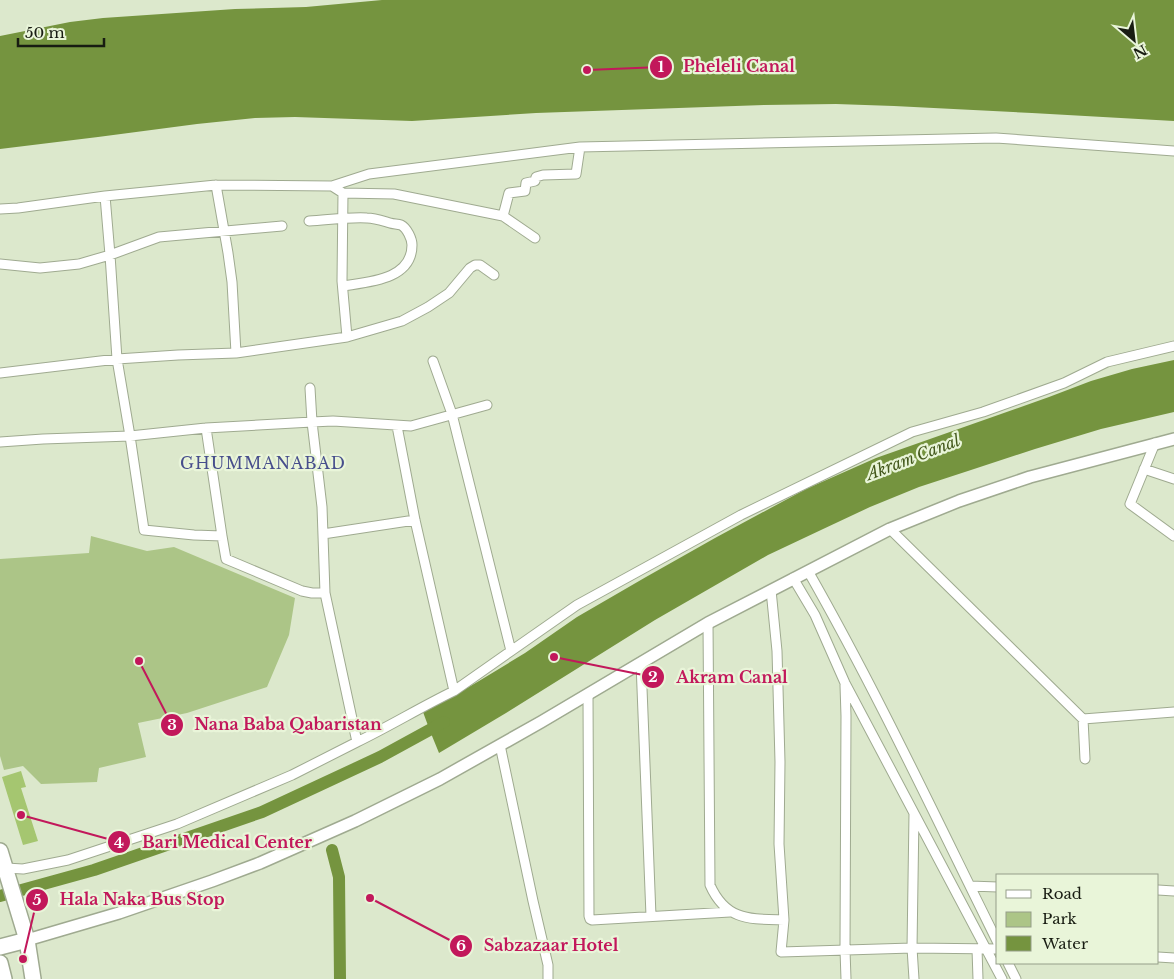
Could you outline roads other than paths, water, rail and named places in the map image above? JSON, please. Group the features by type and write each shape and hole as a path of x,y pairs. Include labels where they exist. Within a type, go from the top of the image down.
{"highway":[{"path":"0,851 27,940 33,979"},
{"path":"0,947 27,940"},
{"path":"0,963 4,979"}],"street":[{"path":"0,209 216,185 332,186 369,174 580,147 996,138 1174,151"},
{"path":"503,216 509,193 525,191 526,183 535,181 536,177 576,174 580,147"},
{"path":"216,185 232,282 236,353"},
{"path":"332,186 343,193 394,194 503,216 535,238"},
{"path":"343,193 342,286 347,337"},
{"path":"105,196 117,359 144,530 222,536"},
{"path":"309,221 369,218 402,226 409,234 412,243 411,255 398,272 386,278 342,286"},
{"path":"0,264 40,268 79,264 159,237 282,226"},
{"path":"0,373 117,359 236,353 347,337 402,321 428,307 449,294 470,268 475,265 480,265 494,275"},
{"path":"6,868 23,869 68,860 177,824 292,775 384,729 419,708 454,691 577,605 741,516 912,432 983,412 1064,383 1107,362 1174,346"},
{"path":"433,360 452,414 511,651"},
{"path":"310,388 322,507 325,593 357,742"},
{"path":"0,442 130,436 206,428 333,421 411,426 487,404"},
{"path":"397,426 415,520 454,691"},
{"path":"206,428 226,559 302,591 325,593"},
{"path":"27,940 119,913 212,881 355,821 440,779 642,664 708,623 890,530 959,501 1030,477 1174,438"},
{"path":"1156,444 1130,504 1174,536"},
{"path":"1144,469 1174,479"},
{"path":"323,534 415,520"},
{"path":"890,530 1083,718 1085,759"},
{"path":"808,571 911,766 996,939"},
{"path":"793,578 815,615 845,683 1002,979"},
{"path":"770,590 777,660 780,762 779,844 784,920 781,952 912,948 996,949"},
{"path":"708,623 710,886 716,898 730,912"},
{"path":"642,664 652,916"},
{"path":"845,683 846,979"},
{"path":"588,695 590,919 730,912 754,919 784,920"},
{"path":"1083,718 1174,712"},
{"path":"500,745 548,965 548,979"},
{"path":"914,811 912,948 914,979"},
{"path":"970,886 996,887"},
{"path":"1159,890 1174,890"},
{"path":"977,949 978,979"},
{"path":"1159,957 1174,958"},
{"path":"1008,964 1016,979"}],"water":[{"path":"382,0 1174,0 1174,121 894,106 836,104 764,105 536,113 412,121 295,117 255,118 0,149 0,36 70,22 103,18 235,9 306,7"},
{"path":"1174,360 1174,412 1101,429 1035,449 919,487 870,507 768,555 655,620 439,753 423,712 525,653 577,617 715,538 806,489 876,458 1091,381 1132,369"}],"waterway":[{"name":"Akram Canal","path":"0,896 94,870 262,812 380,757 444,722"},
{"path":"332,850 339,877 340,979"}],"place":[{"name":"Pheleli Canal","path":"587,70"},
{"name":"Akram Canal","path":"554,657"},
{"name":"Nana Baba Qabaristan","path":"139,661"},
{"name":"Bari Medical Center","path":"21,815"},
{"name":"Sabzazaar Hotel","path":"370,898"},
{"name":"Hala Naka Bus Stop","path":"23,959"}],"district":[{"name":"GHUMMANABAD","path":"263,463"}]}
